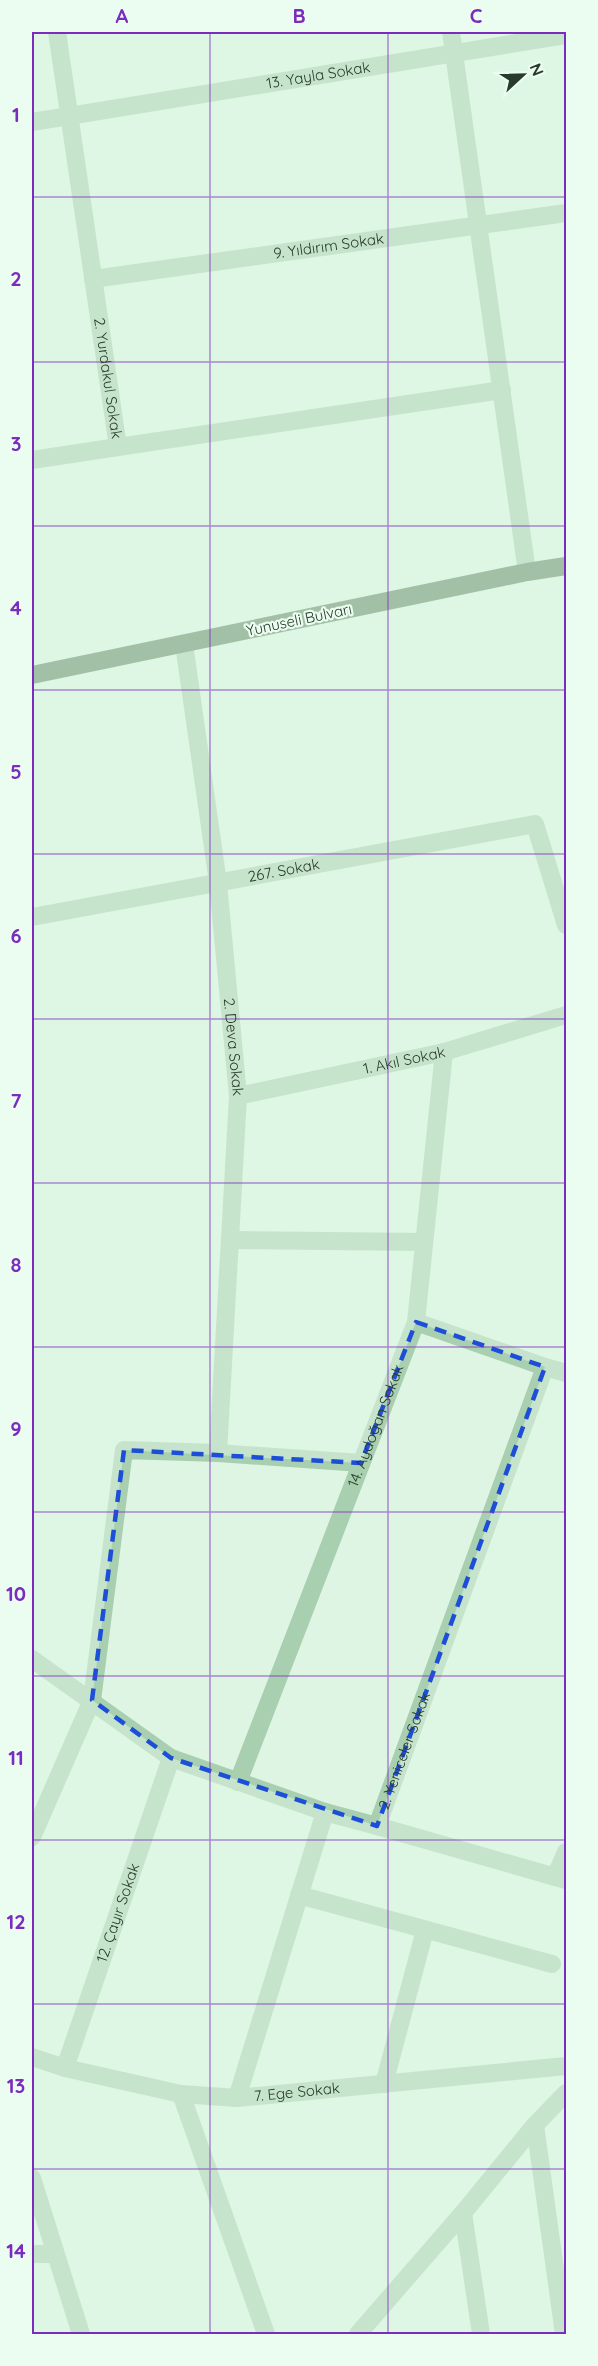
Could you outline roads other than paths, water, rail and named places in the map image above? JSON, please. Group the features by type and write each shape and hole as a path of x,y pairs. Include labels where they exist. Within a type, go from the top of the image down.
{"main road":[{"name":"Yunuseli Bulvarı","path":"32,675 526,572 567,566"}],"street":[{"name":"2. Yurdakul Sokak","path":"57,32 118,447 502,390"},
{"path":"452,32 526,572"},
{"name":"13. Yayla Sokak","path":"32,122 567,35"},
{"name":"9. Yıldırım Sokak","path":"93,279 567,213"},
{"path":"32,460 118,447"},
{"name":"2. Deva Sokak","path":"184,644 218,883 238,1096 218,1454"},
{"name":"267. Sokak","path":"32,917 535,824 567,925"},
{"name":"1. Akıl Sokak","path":"238,1096 444,1052 567,1015"},
{"name":"14. Aydoğan Sokak","path":"238,1782 416,1322 444,1052"},
{"path":"231,1240 424,1242"},
{"path":"416,1322 567,1373"},
{"name":"2. Yeniceler Sokak","path":"32,1659 171,1758 325,1812 377,1826 545,1367"},
{"path":"32,1837 92,1700 124,1450 361,1463"},
{"name":"12. Çayır Sokak","path":"65,2068 171,1758"},
{"path":"237,2098 325,1812"},
{"path":"377,1826 561,1878 567,1852"},
{"path":"299,1895 552,1964"},
{"path":"384,2084 425,1930"},
{"name":"7. Ege Sokak","path":"32,2057 65,2068 182,2094 237,2098 567,2066"},
{"path":"358,2334 463,2213 535,2125 567,2093"},
{"path":"182,2094 266,2334"},
{"path":"535,2125 564,2334"},
{"path":"32,2178 81,2334"},
{"path":"463,2213 481,2334"},
{"path":"32,2254 54,2254"}]}
